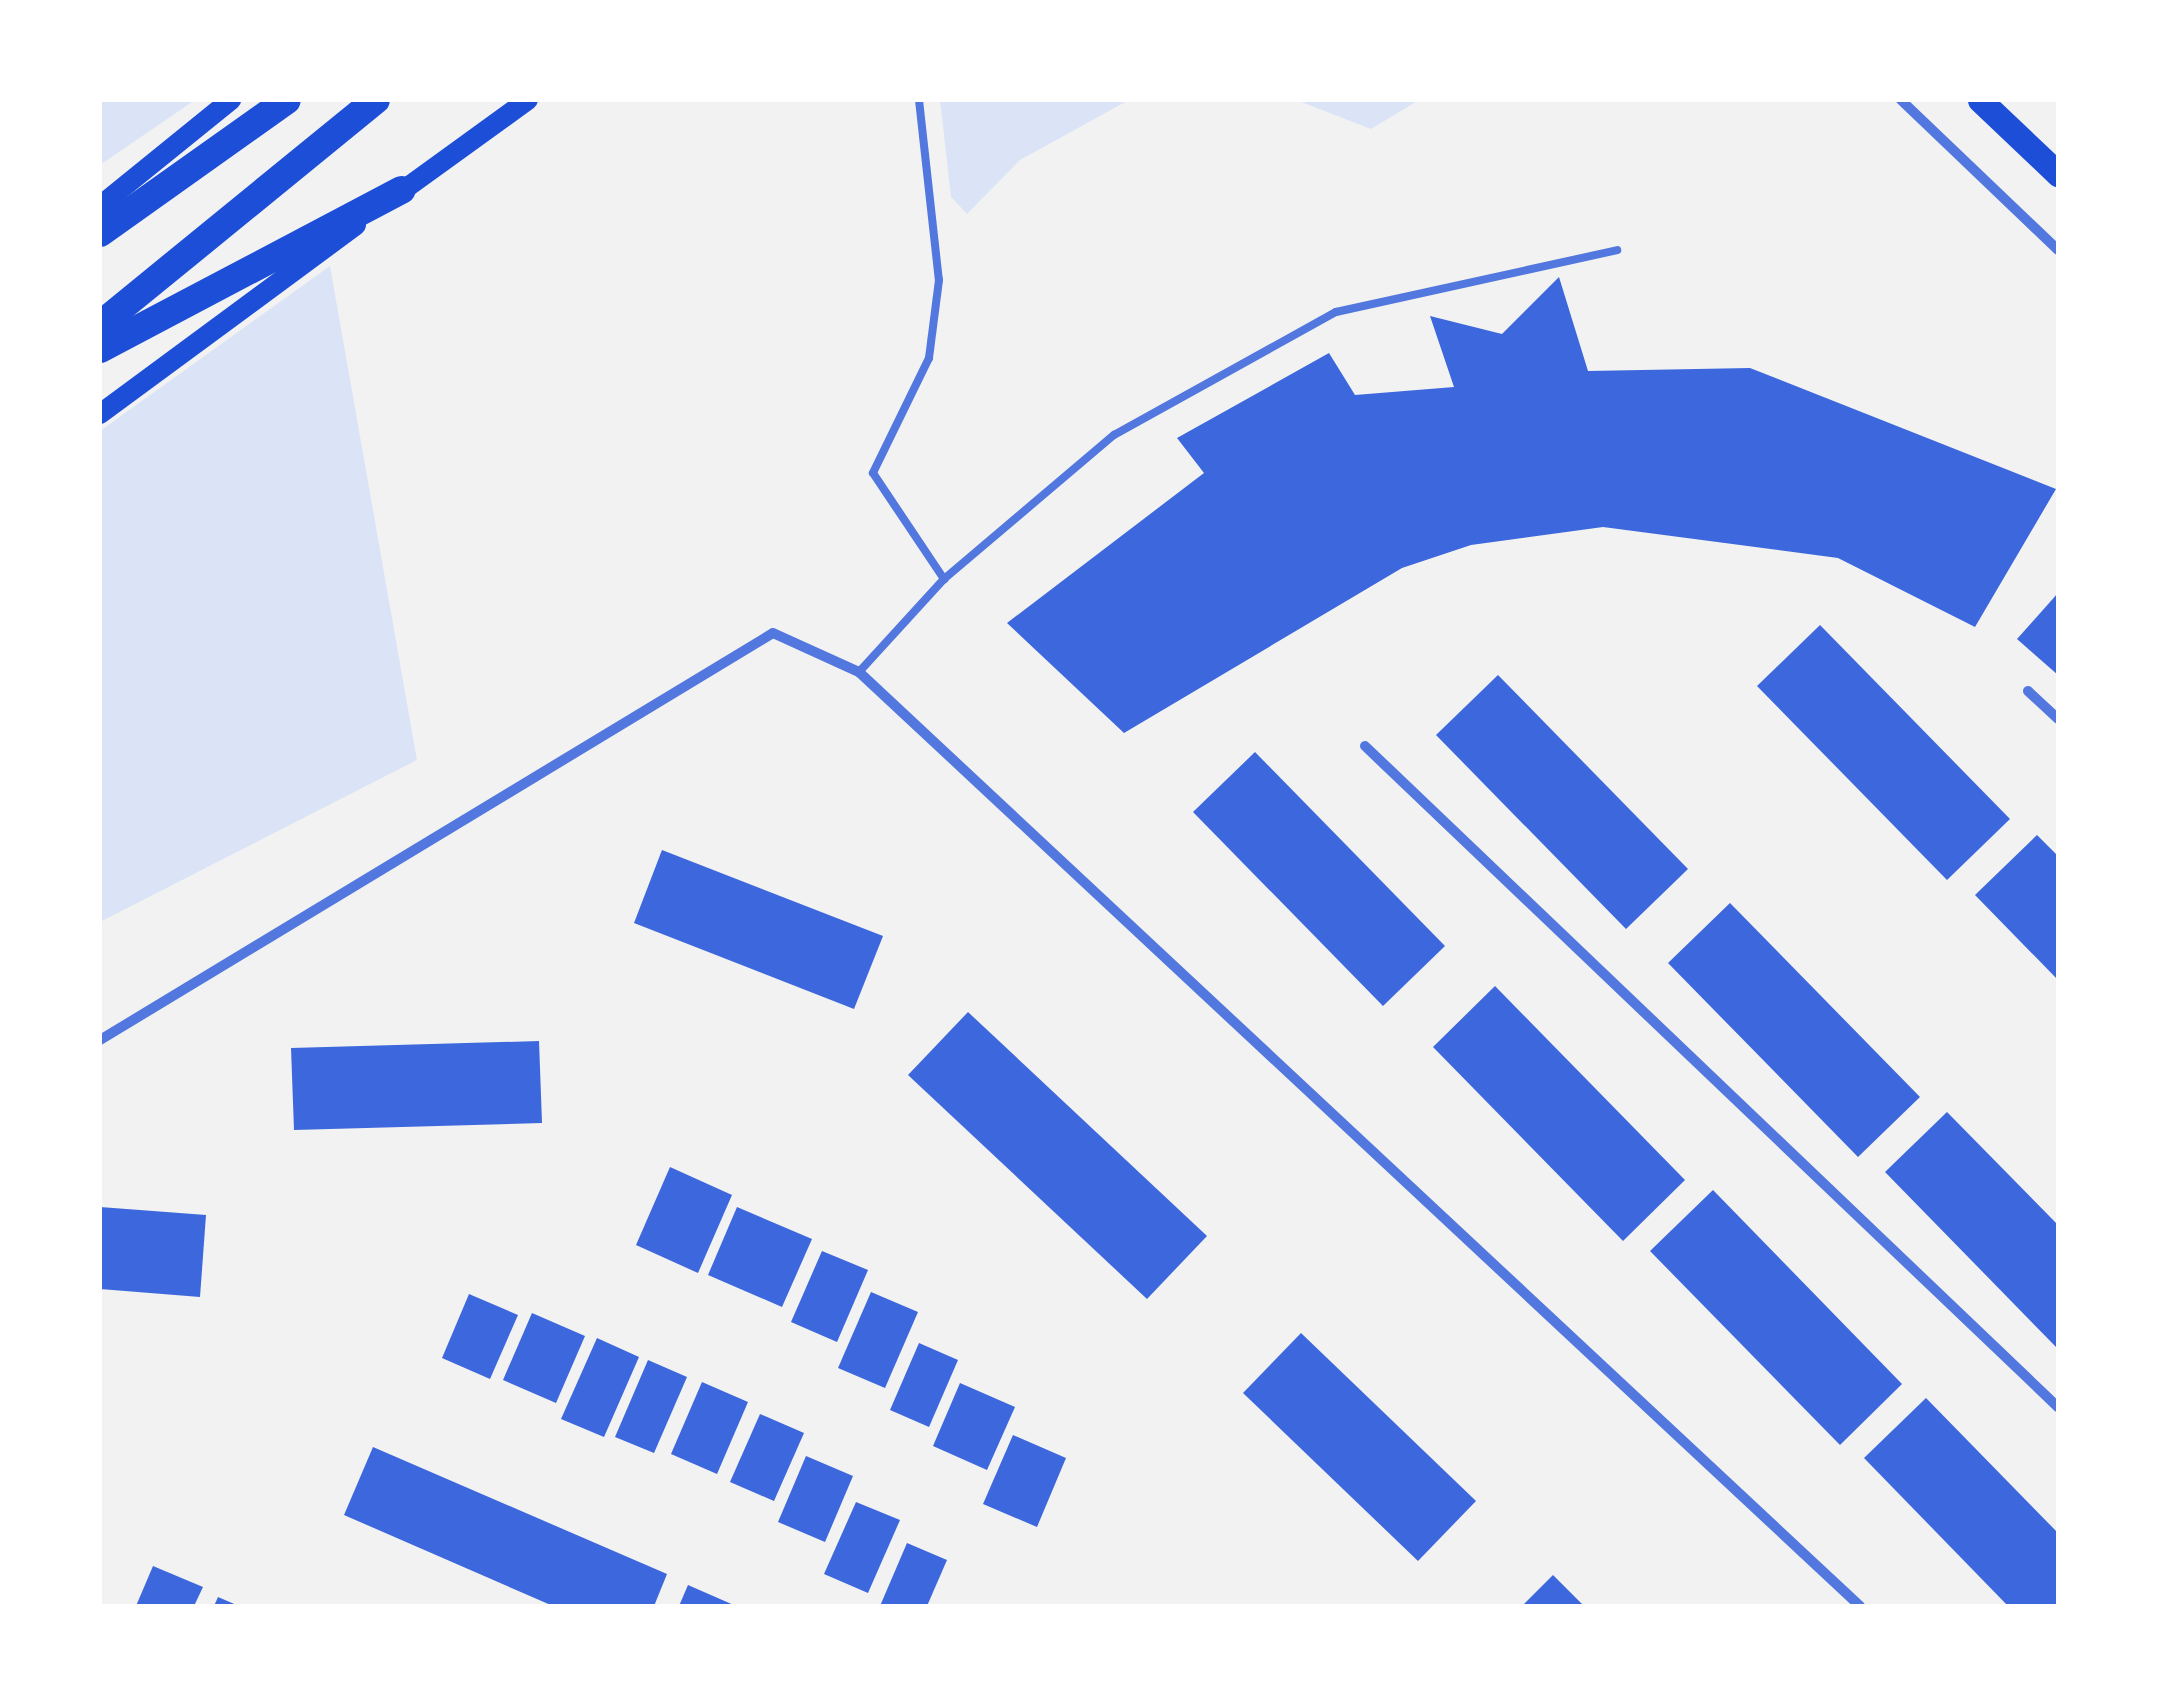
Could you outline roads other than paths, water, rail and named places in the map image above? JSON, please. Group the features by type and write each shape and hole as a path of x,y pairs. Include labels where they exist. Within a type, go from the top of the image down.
{"highway":[{"path":"100,233 287,100"},
{"path":"100,325 376,100"},
{"path":"100,349 402,190"}],"main road":[{"path":"100,206 231,100"},
{"path":"100,414 528,100"},
{"path":"1980,100 2058,174"}],"street":[{"path":"1901,100 2058,250"},
{"path":"100,1040 773,633 859,672 1860,1606"},
{"path":"2028,691 2058,719"},
{"path":"1364,746 2058,1407"}],"lane":[{"path":"919,100 939,280 929,358 873,473 944,579"},
{"path":"859,672 944,579 1114,435 1336,312 1617,250"}]}
